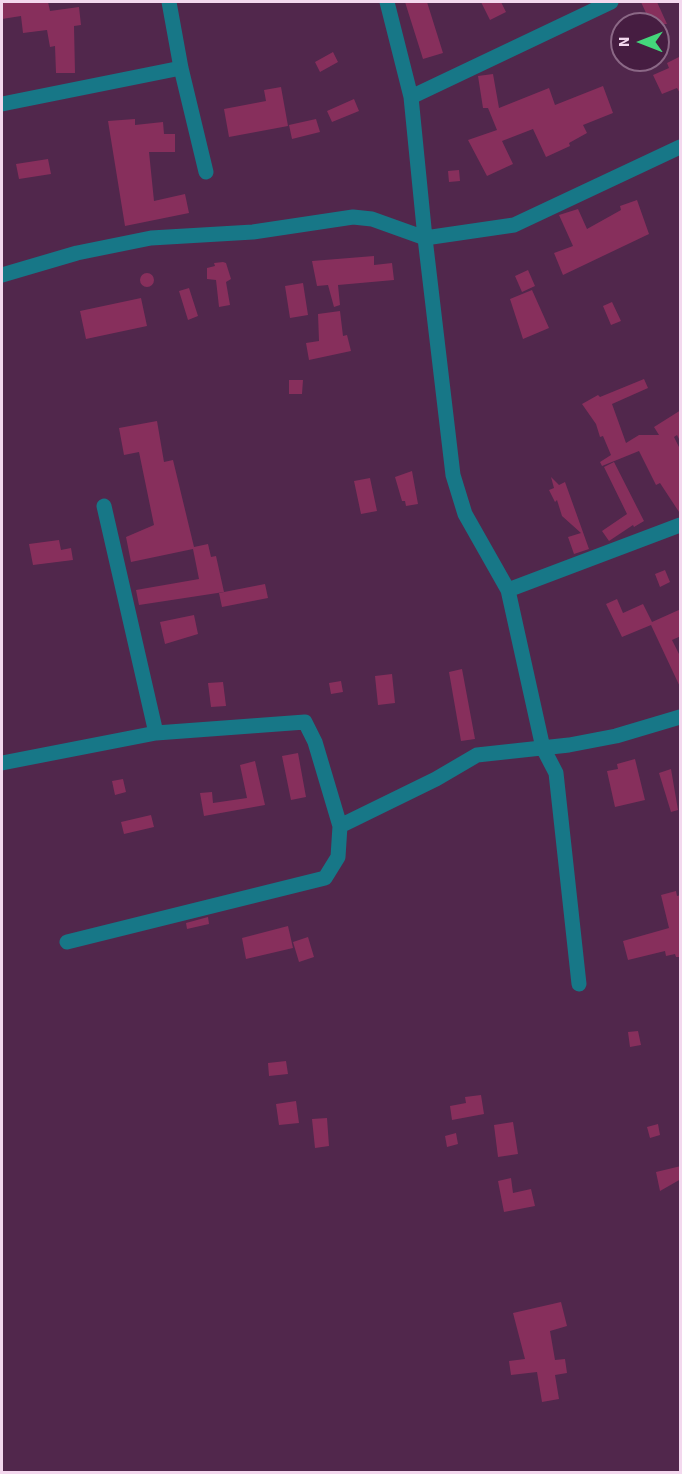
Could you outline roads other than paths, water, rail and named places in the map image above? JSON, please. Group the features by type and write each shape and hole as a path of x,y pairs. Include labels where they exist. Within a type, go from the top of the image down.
{"street":[{"path":"169,2 181,68 206,172"},
{"path":"387,2 411,97 453,475 465,514 508,590 543,748 556,773 579,984"},
{"path":"411,97 611,2"},
{"path":"2,104 181,68"},
{"path":"2,275 77,254 151,238 253,232 353,217 372,219 425,238 514,225 681,147"},
{"path":"104,506 156,733"},
{"path":"508,590 681,525"},
{"path":"340,826 436,779 477,755 543,748 616,736 681,717"},
{"path":"2,763 156,733 305,722 315,742 340,826 338,857 325,878 67,942"}]}
